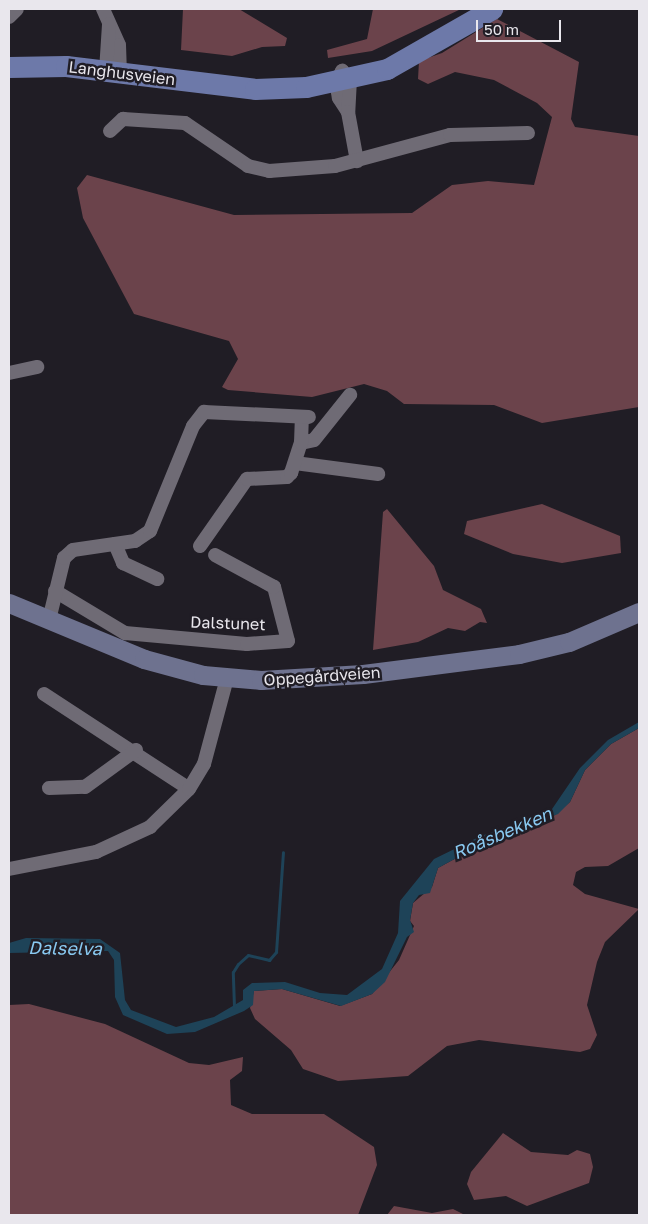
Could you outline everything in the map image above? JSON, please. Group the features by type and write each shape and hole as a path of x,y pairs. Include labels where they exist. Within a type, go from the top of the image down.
{"main road":[{"name":"Langhusveien","path":"9,67 113,72 236,84 255,90 343,78 410,55 492,9"},
{"name":"Oppegårdveien","path":"9,603 144,659 227,678 363,674 519,654 568,642 639,612"}],"street":[{"path":"9,17 17,9"},
{"path":"103,9 109,24 113,72"},
{"path":"343,78 338,98 348,112 357,161"},
{"path":"110,130 123,119 185,123 260,170 357,161 450,135 528,133"},
{"path":"9,373 37,367"},
{"path":"301,443 314,440 350,395"},
{"path":"49,620 59,569 73,550 135,541 156,523 193,426 204,412 306,417 295,463 288,477 247,478 200,546"},
{"path":"295,463 378,474"},
{"path":"115,544 123,563 157,579"},
{"name":"Dalstunet","path":"55,591 125,633 247,644 288,641 274,587 215,555"},
{"path":"9,869 96,852 133,837 150,827 189,789 204,764 227,678"},
{"path":"44,694 136,750 189,789"},
{"path":"48,788 85,788 136,750"}],"shaded area":[{"path":"183,9 239,9 287,38 285,46 262,47 232,56 181,50"},
{"path":"373,9 461,9 372,51 328,58 327,50 367,39"},
{"path":"497,19 579,62 571,119 575,127 639,136 639,407 542,423 494,405 404,404 387,391 364,384 312,397 228,390 222,387 238,359 229,341 134,314 83,218 77,188 87,175 234,215 412,213 452,185 488,181 534,185 552,117 537,103 494,80 455,72 428,84 418,79 419,61 442,53"},
{"path":"542,504 620,536 621,553 562,563 513,554 464,534 467,521"},
{"path":"387,509 434,566 443,590 481,609 487,623 480,622 465,631 448,628 418,642 373,650 383,512"},
{"path":"639,728 639,848 608,866 585,867 576,872 573,885 585,894 639,909 605,942 597,962 587,1005 597,1035 590,1049 580,1052 479,1040 447,1046 408,1076 338,1081 303,1069 291,1050 255,1019 250,1008 254,991 282,989 340,1006 372,994 399,960 414,926 410,921 413,903 432,887 438,868 482,844 550,819 570,802 585,770 611,744"},
{"path":"29,1004 105,1024 189,1063 209,1065 243,1057 242,1071 230,1080 231,1105 252,1114 324,1114 374,1147 377,1165 358,1215 9,1215 9,1005"},
{"path":"503,1133 531,1152 568,1155 577,1150 590,1154 593,1167 589,1183 527,1206 506,1196 474,1200 467,1184 471,1172"},
{"path":"394,1206 432,1213 453,1209 465,1215 387,1215"}],"water":[{"path":"639,722 639,728 611,744 585,770 570,802 558,814 482,844 438,868 430,893 419,895 413,903 410,920 414,932 407,937 385,982 372,994 341,1006 282,989 254,991 253,1005 244,1011 195,1032 167,1034 123,1015 115,997 114,960 108,951 9,953 9,943 26,938 100,939 120,953 125,1000 131,1010 176,1027 214,1017 243,1000 243,990 252,983 285,982 320,993 347,995 382,969 398,933 400,901 434,859 481,836 550,812 580,768 608,740"}],"waterway":[{"path":"234,1007 233,972 238,964 248,955 269,960 276,952 283,852"}],"water label":[{"name":"Roåsbekken","path":"502,833"},
{"name":"Dalselva","path":"65,948"}]}
